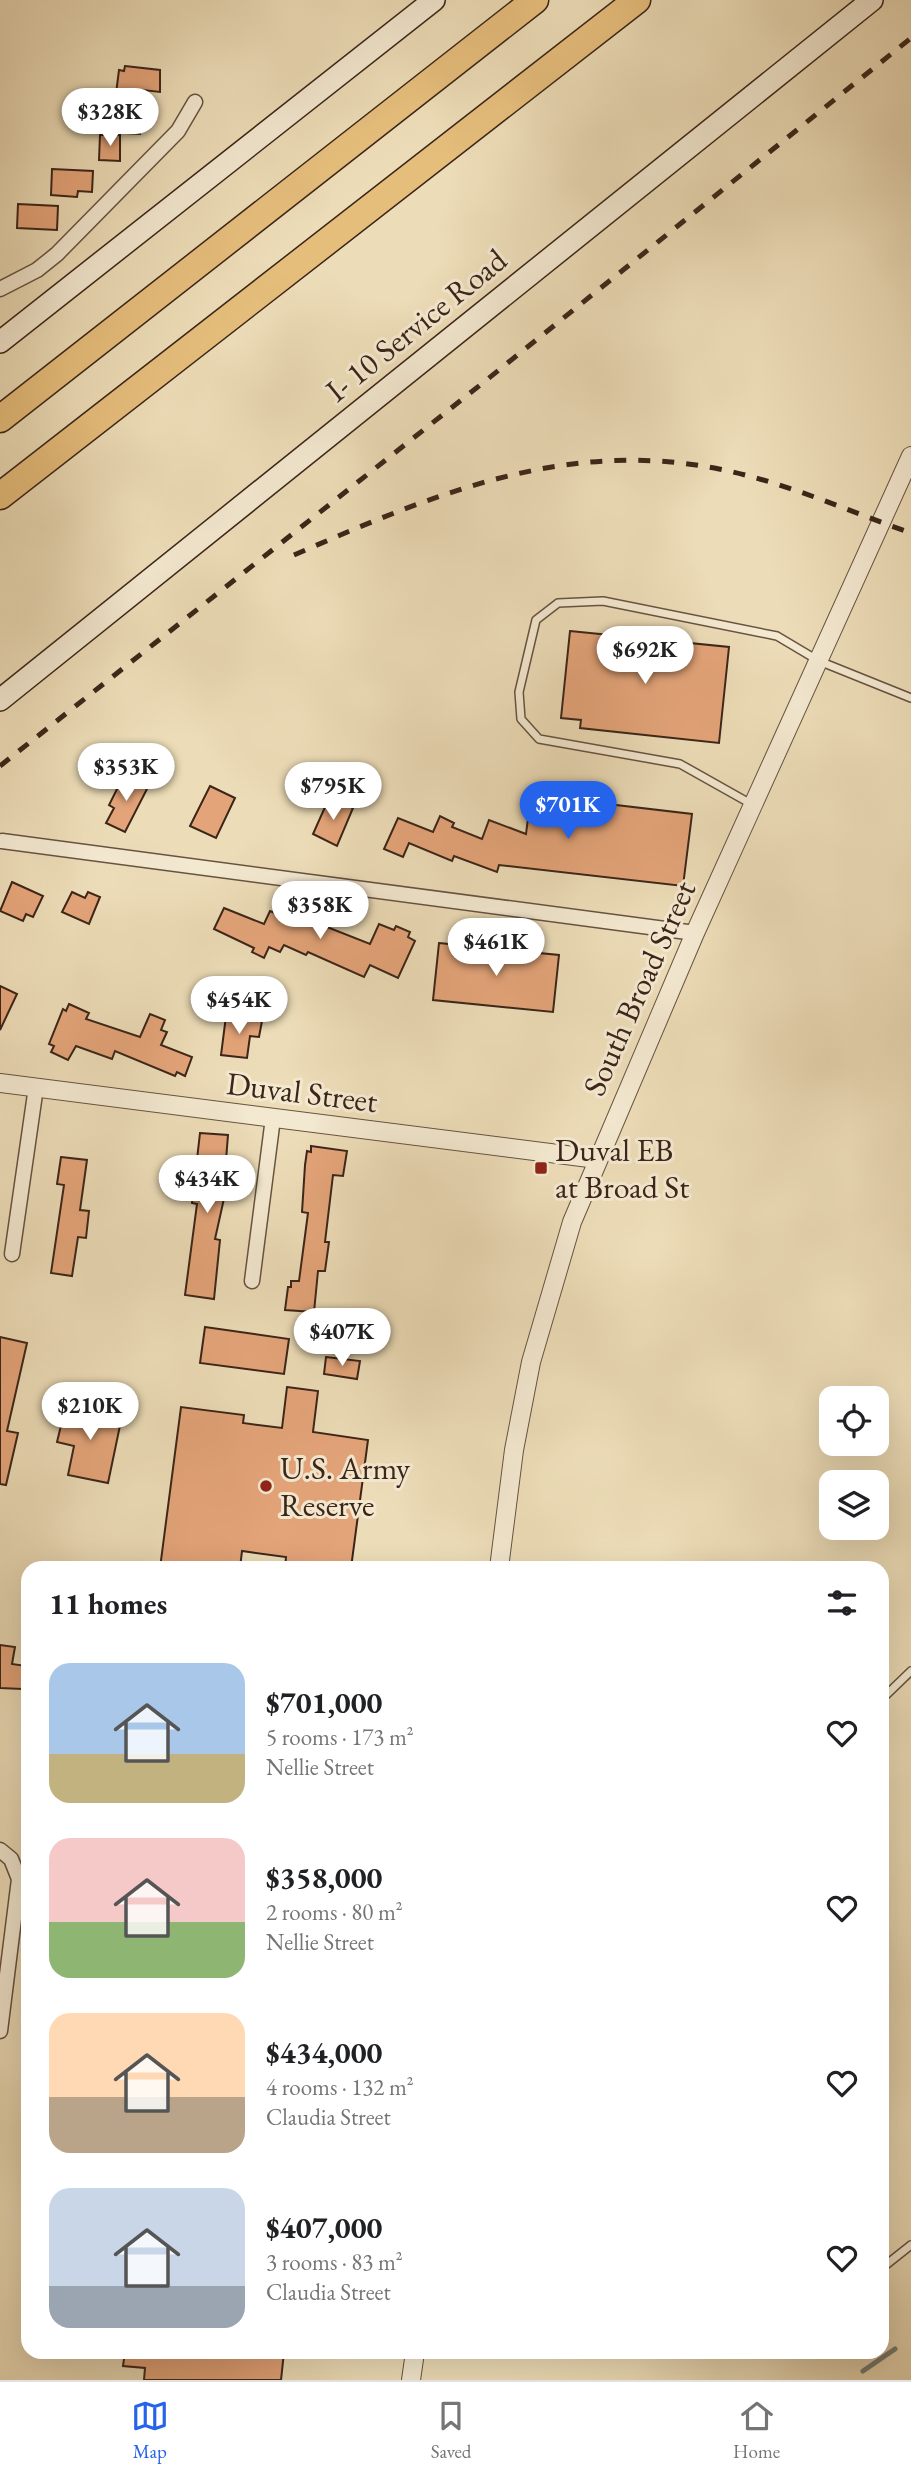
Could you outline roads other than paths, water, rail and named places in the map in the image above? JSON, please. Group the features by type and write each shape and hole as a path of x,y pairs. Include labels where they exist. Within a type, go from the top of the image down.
{"highway":[{"path":"0,419 535,0"},
{"path":"0,496 637,0"}],"main road":[{"path":"0,342 434,0"},
{"name":"I- 10 Service Road","path":"0,700 873,0"}],"street":[{"path":"0,289 57,254 178,131 195,102"},
{"name":"South Broad Street","path":"500,1561 514,1450 531,1362 564,1246 597,1159 695,933 911,456"},
{"path":"2,841 695,933"},
{"name":"Duval Street","path":"0,1083 597,1159"},
{"path":"12,1254 36,1087"},
{"path":"253,1281 273,1118"},
{"path":"0,1850 11,1859 19,1879 0,2031"},
{"path":"411,2380 414,2359"}],"lane":[{"path":"753,805 680,764 539,739 521,719 519,692 536,620 558,603 603,601 777,636 818,661 911,698"},
{"path":"889,1692 911,1671"},
{"path":"889,2262 911,2245"}],"waterway":[{"path":"889,2353 895,2349"},
{"path":"863,2371 880,2359"}],"railway":[{"path":"0,766 484,382 911,38"},
{"path":"294,555 449,493 500,478 553,467 607,461 662,461 719,469 792,489 911,533"}],"place":[{"name":"Duval EB at Broad St","path":"541,1168"},
{"name":"U.S. Army Reserve","path":"266,1486"}]}
